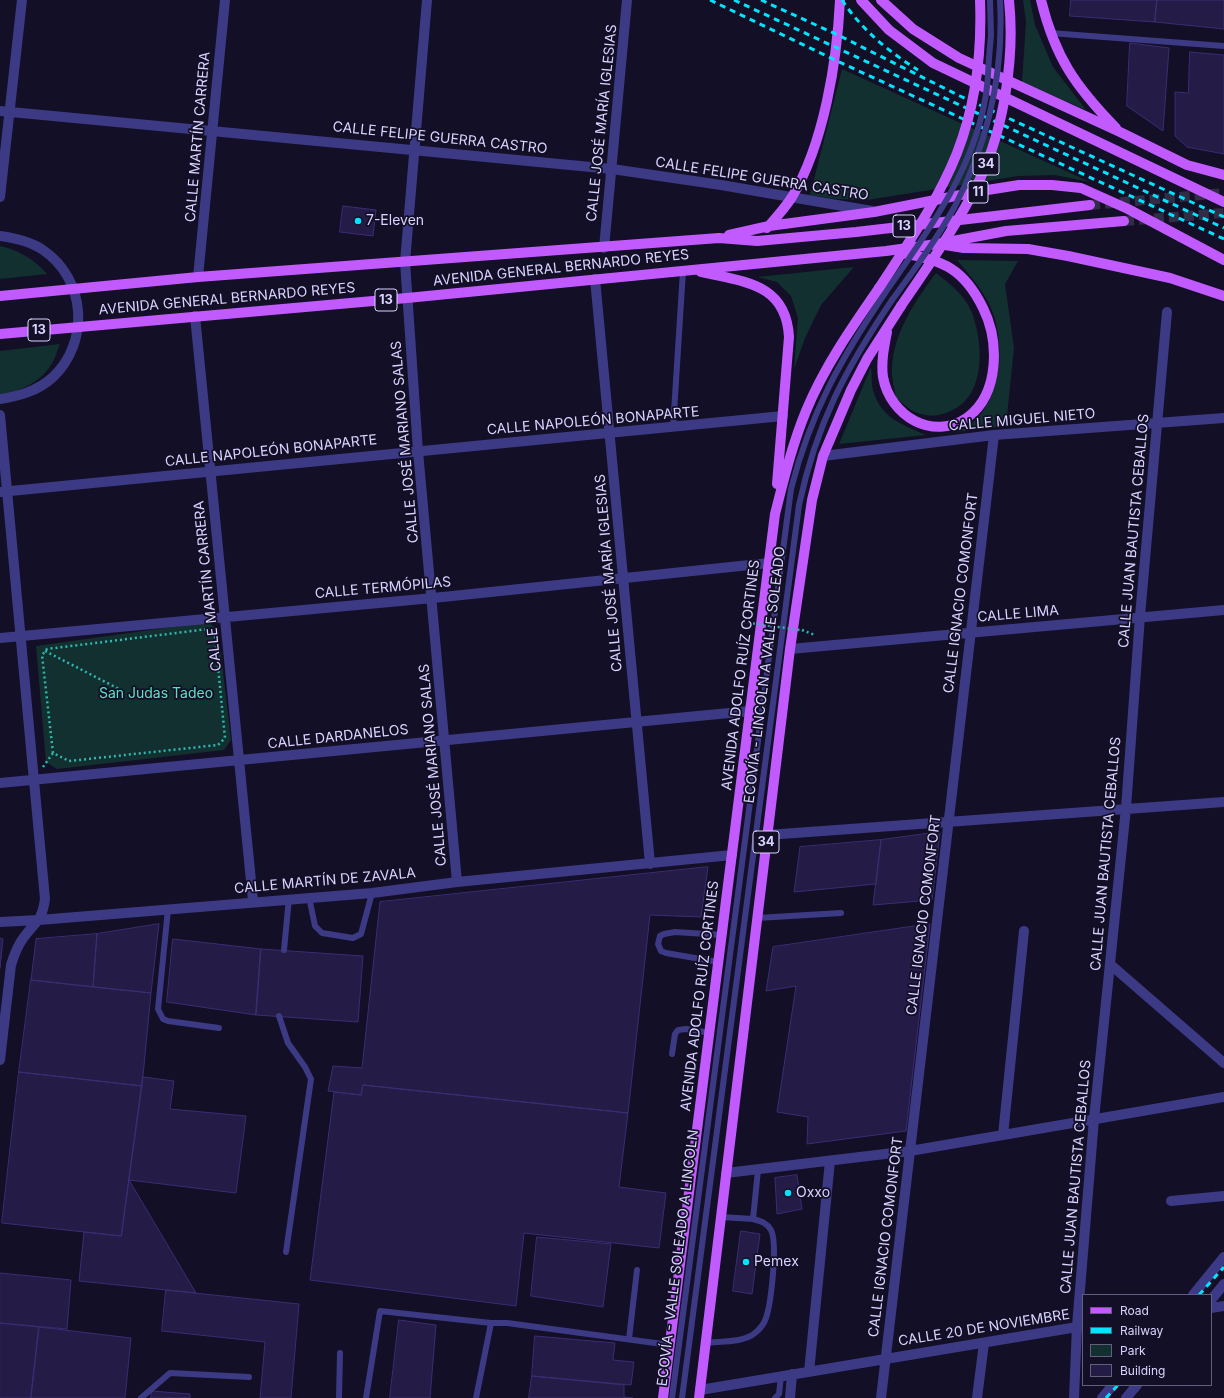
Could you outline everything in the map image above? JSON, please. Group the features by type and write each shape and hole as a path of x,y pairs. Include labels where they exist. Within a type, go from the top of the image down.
{"main road":[{"path":"757,241 792,198 818,133 835,60 840,0"},
{"path":"861,0 889,30 933,63 1224,202"},
{"path":"881,0 913,29 959,58 1120,132 1187,165 1224,175"},
{"name":"AVENIDA ADOLFO RUÍZ CORTINES","path":"663,1398 775,514 791,453 806,412 842,342 882,290 945,179 964,135 975,86 980,40 980,0"},
{"name":"34","path":"699,1394 790,649 812,500 823,456 851,390 888,326 897,303 950,233 980,179 989,155 1002,110 1008,73 1010,42 1009,0"},
{"path":"1041,0 1050,33 1069,73 1098,109 1120,132"},
{"name":"11","path":"719,238 769,226 874,212 1020,185 1052,185 1081,188 1128,209 1224,260"},
{"name":"AVENIDA GENERAL BERNARDO REYES","path":"0,296 198,277 604,248 719,238 757,241 856,232 1090,205"},
{"name":"AVENIDA GENERAL BERNARDO REYES","path":"0,334 407,298 886,251 937,244 1006,231 1124,221"},
{"path":"937,244 964,248 1028,249 1068,256 1170,278 1224,296"},
{"path":"886,251 925,257 950,267 968,284 987,317 993,338 994,357 992,377 986,394 968,416 955,424 941,426 920,423 901,413 892,403 883,377 883,359 888,326"},
{"path":"688,270 751,284 774,296 781,304 788,323 789,336 775,514"}],"street":[{"path":"0,197 5,111 22,0"},
{"name":"CALLE MARTÍN CARRERA","path":"198,277 225,0"},
{"name":"CALLE JOSÉ MARIANO SALAS","path":"427,0 405,262 418,451 457,882"},
{"name":"CALLE JOSÉ MARÍA IGLESIAS","path":"604,248 627,0"},
{"name":"CALLE FELIPE GUERRA CASTRO","path":"5,111 612,169 874,212"},
{"path":"0,236 20,239 43,249 62,266 74,288 78,307 79,326 74,346 65,363 52,378 30,392 18,397 0,399"},
{"name":"CALLE JOSÉ MARÍA IGLESIAS","path":"595,279 650,864"},
{"name":"CALLE JUAN BAUTISTA CEBALLOS","path":"1082,1294 1094,1119 1126,808 1140,616 1167,312"},
{"name":"CALLE MARTÍN CARRERA","path":"195,316 253,901"},
{"path":"0,415 4,491 21,636 45,889 44,910 40,920 24,937 16,950 11,965 0,1060"},
{"name":"CALLE NAPOLEÓN BONAPARTE","path":"4,491 673,428 783,416"},
{"name":"CALLE MIGUEL NIETO","path":"823,456 994,435 1224,418"},
{"name":"CALLE IGNACIO COMONFORT","path":"881,1398 994,435"},
{"name":"CALLE TERMÓPILAS","path":"0,638 432,598 769,563"},
{"name":"CALLE LIMA","path":"790,649 1140,616 1224,610"},
{"name":"CALLE DARDANELOS","path":"0,783 750,711"},
{"path":"767,835 1224,802"},
{"name":"CALLE MARTÍN DE ZAVALA","path":"0,922 40,920 289,898 372,893 457,882 732,855"},
{"path":"1004,1135 1024,931"},
{"path":"1111,965 1224,1063"},
{"path":"726,1173 910,1152 1224,1097"},
{"path":"809,1372 830,1161"},
{"path":"1171,1201 1224,1196"},
{"path":"1194,1294 1224,1257"},
{"path":"1212,1299 1224,1284"},
{"name":"CALLE JUAN BAUTISTA CEBALLOS","path":"1074,1398 1082,1296"},
{"path":"1212,1308 1224,1306"},
{"name":"CALLE 20 DE NOVIEMBRE","path":"699,1394 792,1374 1080,1326"},
{"path":"977,1398 984,1343"},
{"path":"790,1398 792,1374"},
{"path":"1102,1398 1113,1386"},
{"path":"1126,1398 1136,1386"}],"lane":[{"name":"ECOVÍA - VALLE SOLEADO A LINCOLN","path":"672,1398 791,489 805,440 820,402 882,290 924,237 946,201 967,158 985,100 991,35 990,0"},
{"name":"ECOVÍA - LINCOLN A VALLE SOLEADO","path":"682,1398 799,505 811,457 828,410 853,360 897,303 925,253 954,207 981,147 997,82 1000,46 1000,0"},
{"path":"1050,33 1224,46"},
{"path":"673,428 688,270"},
{"path":"309,897 315,926 322,933 354,938 361,934 372,893"},
{"path":"284,950 289,898"},
{"path":"168,909 158,1009 163,1019 168,1021 219,1028"},
{"path":"757,918 841,913"},
{"path":"718,962 666,953 661,951 658,944 660,936 669,932 722,935"},
{"path":"279,1016 288,1043 305,1067 311,1079 286,1252"},
{"path":"672,1054 675,1034 678,1030 686,1029 710,1033"},
{"path":"753,1219 758,1170"},
{"path":"705,1342 741,1340 749,1337 763,1325 771,1295 773,1237 768,1226 763,1222 753,1219 721,1216"},
{"path":"630,1339 637,1270"},
{"path":"366,1398 380,1311 491,1323 507,1323 670,1345"},
{"path":"476,1398 491,1323"},
{"path":"339,1398 340,1353"},
{"path":"141,1398 170,1373 249,1377"},
{"path":"775,1398 779,1394 781,1376"}],"path":[{"path":"748,595 743,622 800,630 819,637"},
{"path":"208,629 215,636 225,738 218,745 69,761 53,753 42,655 45,651 47,649 208,629"},
{"path":"45,651 121,690"}],"green space":[{"path":"1023,0 1030,0 1035,25 1053,67 1086,110 1022,82 1026,22"},
{"path":"842,69 1090,182 1055,175 1018,176 867,200 837,199 810,195"},
{"path":"0,246 14,250 26,256 47,274 0,279"},
{"path":"957,260 1018,261 1005,284 1014,348 1006,426 951,433 961,430 974,421 985,409 997,378 999,361 997,328 993,313 977,285"},
{"path":"854,267 821,305 805,338 794,369 798,318 791,296 777,282 757,277"},
{"path":"936,273 957,290 969,307 976,326 980,355 979,370 969,396 960,405 948,412 931,416 913,411 896,398 892,373 893,359 900,332 920,295"},
{"path":"60,344 55,358 47,371 36,381 22,389 0,394 0,351"},
{"path":"871,367 873,390 877,401 882,408 894,420 926,435 839,444"},
{"name":"San Judas Tadeo","path":"207,622 218,629 231,740 224,750 57,769 46,762 36,646"}],"building":[{"path":"1071,0 1157,0 1155,22 1070,16"},
{"path":"1157,0 1224,0 1224,29 1155,22"},
{"path":"1130,43 1169,48 1163,131 1127,106"},
{"path":"1190,52 1224,55 1224,154 1187,147 1175,136 1175,92 1188,93"},
{"name":"7-Eleven","path":"343,206 376,210 373,236 340,232"},
{"path":"940,832 932,900 873,905 881,840"},
{"path":"881,840 876,884 794,892 800,847"},
{"path":"708,867 701,917 650,915 628,1113 363,1085 361,1095 328,1091 333,1066 362,1068 380,902"},
{"path":"159,924 151,993 93,987 97,934"},
{"path":"930,924 906,1131 807,1144 808,1117 777,1112 796,986 766,991 773,947"},
{"path":"97,934 93,987 31,980 36,939"},
{"path":"0,938 3,939 0,968"},
{"path":"173,939 261,949 256,1015 167,1002"},
{"path":"261,949 363,956 358,1022 256,1015"},
{"path":"31,980 151,993 142,1086 19,1072"},
{"path":"19,1072 142,1086 121,1236 2,1223"},
{"path":"143,1077 174,1081 170,1109 246,1116 236,1193 129,1180"},
{"path":"363,1085 628,1113 619,1187 666,1193 659,1248 524,1233 516,1306 310,1280 334,1092 361,1095"},
{"name":"Oxxo","path":"797,1175 802,1209 777,1214 775,1178"},
{"path":"129,1180 196,1293 79,1281 84,1232 121,1236"},
{"name":"Pemex","path":"741,1231 760,1234 752,1294 733,1291"},
{"path":"537,1237 611,1244 603,1307 531,1296"},
{"path":"0,1273 71,1280 67,1329 0,1323"},
{"path":"166,1290 299,1304 291,1398 260,1398 265,1342 162,1331"},
{"path":"399,1320 436,1325 430,1398 390,1398"},
{"path":"0,1323 39,1327 31,1398 0,1398"},
{"path":"39,1327 131,1338 125,1398 31,1398"},
{"path":"535,1336 615,1343 613,1360 634,1362 631,1385 532,1376"},
{"path":"532,1376 624,1385 624,1397 633,1398 529,1398"},
{"path":"152,1391 190,1394 190,1398 151,1398"}],"tunnel":[{"path":"1090,205 1224,193"},
{"path":"1124,221 1224,213"}],"railway":[{"path":"710,0 835,60 1224,239"},
{"path":"734,0 1224,228"},
{"path":"761,0 838,35 960,96 1224,217"},
{"path":"842,0 858,21 876,39 886,48 918,70"},
{"path":"1200,1294 1224,1267"},
{"path":"1106,1398 1117,1386"}],"place":[{"name":"7-Eleven","path":"358,221"},
{"name":"Oxxo","path":"788,1193"},
{"name":"Pemex","path":"746,1262"}]}
